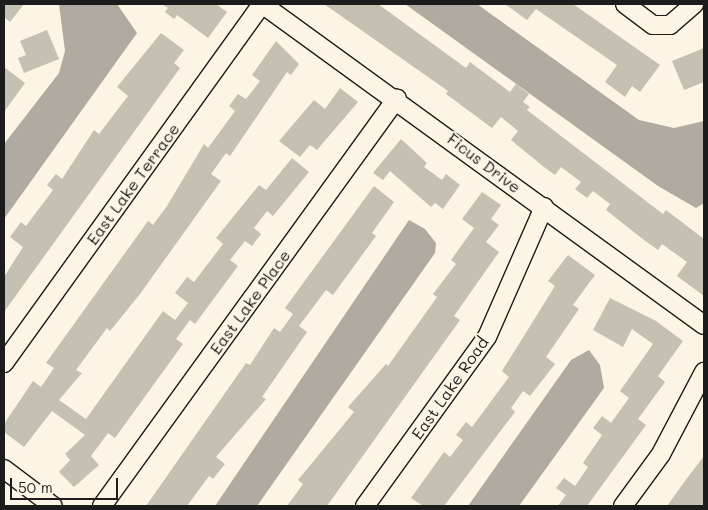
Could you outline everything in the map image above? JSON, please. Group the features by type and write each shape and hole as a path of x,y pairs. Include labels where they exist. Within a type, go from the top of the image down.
{"street":[{"name":"Ficus Drive","path":"262,4 397,98 704,325"},
{"name":"East Lake Terrace","path":"4,363 262,4"},
{"path":"625,4 653,25 670,25 694,4"},
{"name":"East Lake Place","path":"102,506 397,98"},
{"name":"East Lake Road","path":"365,506 487,337 544,207"},
{"path":"623,506 660,454 704,372"},
{"path":"4,469 54,506"}],"shaded area":[{"path":"59,4 117,4 137,33 4,219 4,144 59,73 65,51"},
{"path":"405,4 477,4 639,120 674,128 704,121 704,203 696,208 658,186"},
{"path":"409,220 425,229 436,243 435,253 257,506 215,506"},
{"path":"589,350 600,365 604,388 519,506 468,506 571,360"}],"building":[{"path":"4,4 24,4 10,22 4,17"},
{"path":"162,4 216,4 227,12 208,38 177,15 174,19 165,12 168,8"},
{"path":"324,4 378,4 466,68 470,62 510,92 516,84 529,94 523,102 530,107 527,110 663,214 666,210 704,239 704,296 677,276 687,262 662,244 658,250 644,240 606,210 610,204 593,191 587,198 575,189 581,182 561,167 555,175 544,167 511,140 518,131 501,117 492,128 446,94 448,91"},
{"path":"505,4 573,4 660,65 640,92 632,86 625,97 605,82 617,65 536,9 527,20"},
{"path":"47,30 59,59 24,73 18,58 26,55 20,41"},
{"path":"161,33 184,50 174,63 180,68 4,312 4,277 23,247 10,237 21,222 26,226 53,190 47,185 56,174 62,179 94,130 99,134 128,96 117,87"},
{"path":"276,41 299,64 291,75 287,72 230,156 226,153 211,174 221,181 140,294 110,331 107,328 76,370 82,373 59,400 86,419 163,311 175,320 188,303 175,293 187,277 194,282 223,244 216,238 259,185 266,190 292,158 309,172 273,216 267,211 254,228 261,234 252,246 245,241 230,260 238,266 195,324 190,320 176,339 183,344 115,438 108,433 91,456 99,465 74,487 59,472 70,460 65,454 85,435 52,411 24,447 4,432 4,424 33,381 41,387 54,368 46,363 148,221 153,225 167,206 204,144 208,148 235,111 229,106 238,94 246,99 260,81 252,75"},
{"path":"704,48 704,82 684,90 672,61"},
{"path":"4,67 25,83 4,112"},
{"path":"340,88 358,102 317,150 310,145 300,157 279,141 314,100 325,109"},
{"path":"401,139 427,163 424,167 442,180 446,174 460,185 443,209 435,203 431,207 390,171 383,180 373,173"},
{"path":"374,186 394,202 372,233 376,236 333,295 326,290 299,326 307,332 262,397 266,399 216,457 225,464 213,479 209,476 187,506 146,506 246,363 250,365 274,328 280,332 293,314 285,308"},
{"path":"482,192 501,205 491,219 499,225 486,242 499,252 454,316 460,320 327,506 287,506 303,484 298,480 354,412 348,407 386,364 388,366 437,297 433,294 456,264 451,260 474,228 462,219"},
{"path":"568,255 595,275 573,305 579,309 546,357 555,364 530,396 523,391 511,408 515,412 444,506 423,506 411,498 444,452 450,457 463,440 456,435 466,422 472,427 509,377 502,371 555,286 548,281"},
{"path":"610,298 656,321 683,341 658,376 665,382 638,419 646,425 587,506 558,506 566,495 556,488 564,478 575,486 588,467 583,463 602,435 593,428 602,416 611,423 629,398 620,391 653,344 632,329 623,347 593,330"},
{"path":"704,456 704,506 667,506 685,481"}]}
